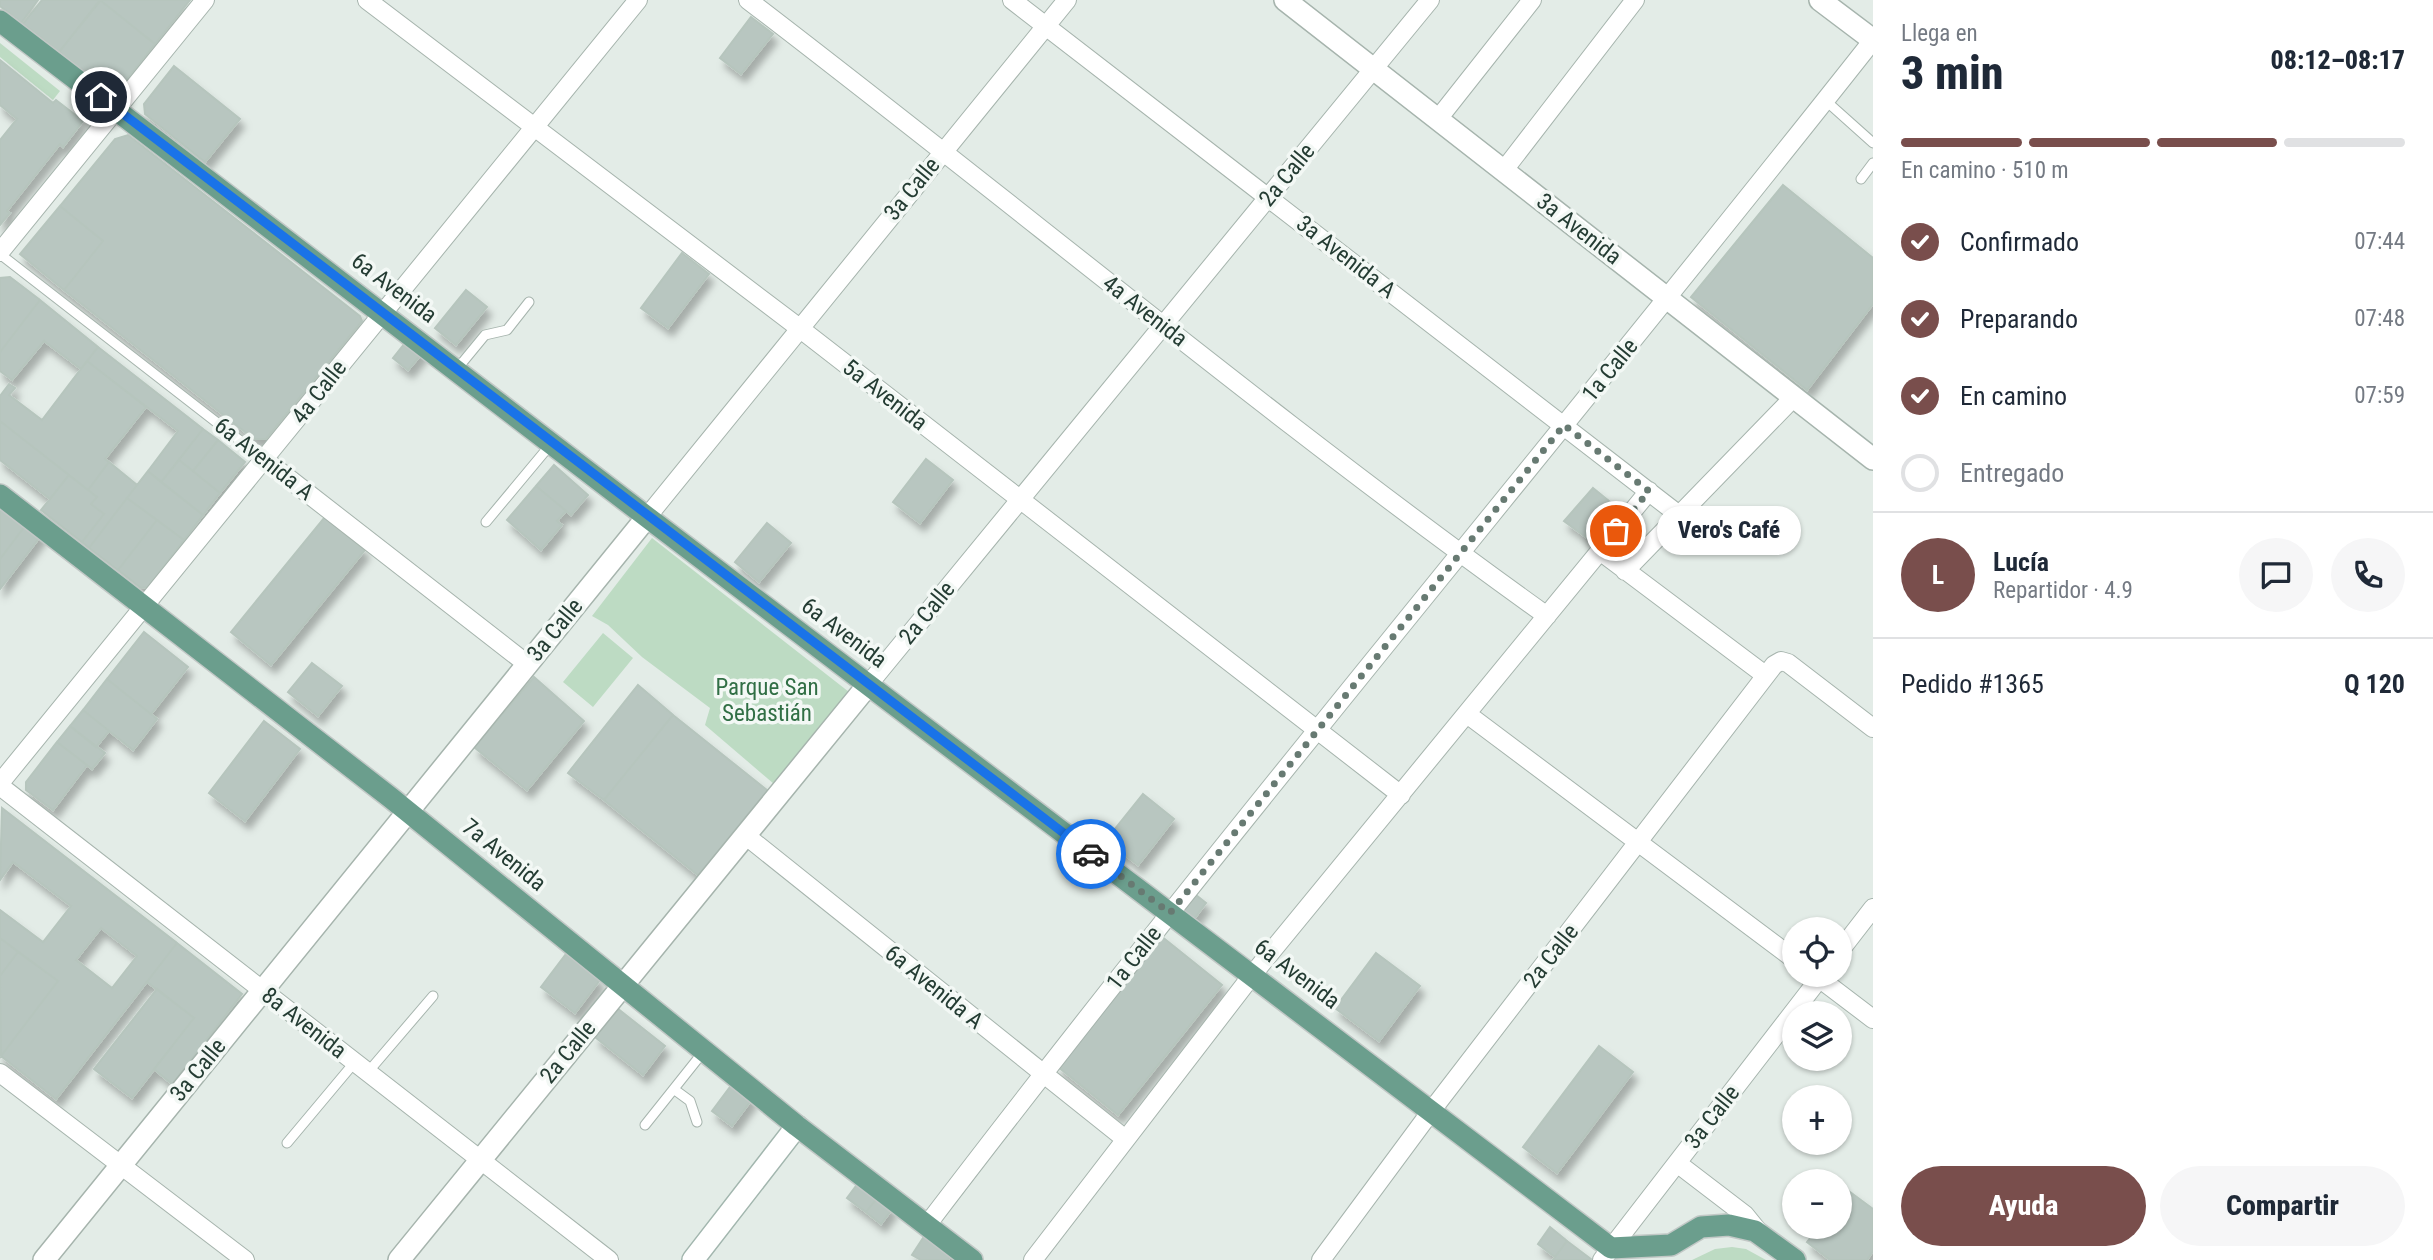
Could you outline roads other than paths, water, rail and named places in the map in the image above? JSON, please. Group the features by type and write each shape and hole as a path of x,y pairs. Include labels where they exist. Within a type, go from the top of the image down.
{"main road":[{"name":"6a Avenida","path":"0,21 382,311 647,517 1432,1110 1610,1256"},
{"name":"7a Avenida","path":"0,495 408,811 797,1126 970,1259"},
{"path":"1610,1256 1664,1252 1689,1231 1715,1224 1740,1226 1762,1236 1795,1260"}],"street":[{"path":"0,253 205,0"},
{"name":"5a Avenida","path":"367,0 798,327 1401,794"},
{"name":"4a Calle","path":"0,785 265,460 382,311 638,0"},
{"name":"4a Avenida","path":"748,0 944,150 1163,326 1460,554 1547,616"},
{"name":"3a Avenida A","path":"1012,0 1679,515"},
{"name":"3a Calle","path":"44,1260 798,327 1067,0"},
{"name":"3a Avenida","path":"1285,0 1873,458"},
{"name":"2a Calle","path":"399,1260 1430,0"},
{"path":"1438,119 1532,0"},
{"path":"1504,170 1635,0"},
{"path":"1820,0 1873,40"},
{"name":"1a Calle","path":"927,1225 1170,913 1668,299 1873,40"},
{"path":"1625,570 1794,397"},
{"name":"6a Avenida A","path":"265,460 527,664"},
{"path":"1033,1260 1124,1138 1253,974 1649,491"},
{"path":"1600,551 1765,675"},
{"name":"2a Calle","path":"1321,1260 1432,1110 1774,665 1781,661 1788,663 1873,728"},
{"path":"1467,714 1782,950"},
{"name":"8a Avenida","path":"0,785 609,1260"},
{"name":"6a Avenida A","path":"745,835 1124,1138"},
{"path":"1852,935 1873,908"},
{"name":"3a Calle","path":"1610,1256 1811,987"},
{"path":"1833,987 1873,1019"},
{"path":"0,1073 245,1260"},
{"path":"693,1260 797,1126"},
{"path":"1677,1163 1745,1215 1762,1236"}],"lane":[{"path":"1825,100 1873,143"},
{"path":"1861,179 1873,163"},
{"name":"6a Avenida A","path":"0,253 265,460"},
{"path":"457,369 485,335 507,330 529,302"},
{"path":"486,522 552,442"},
{"path":"287,1143 433,996"},
{"path":"645,1125 704,1051"},
{"path":"675,1090 690,1101 697,1122"}],"place":[{"name":"Vero's Café","path":"1616,531"}],"park label":[{"name":"Parque San Sebastián","path":"767,700"}]}
